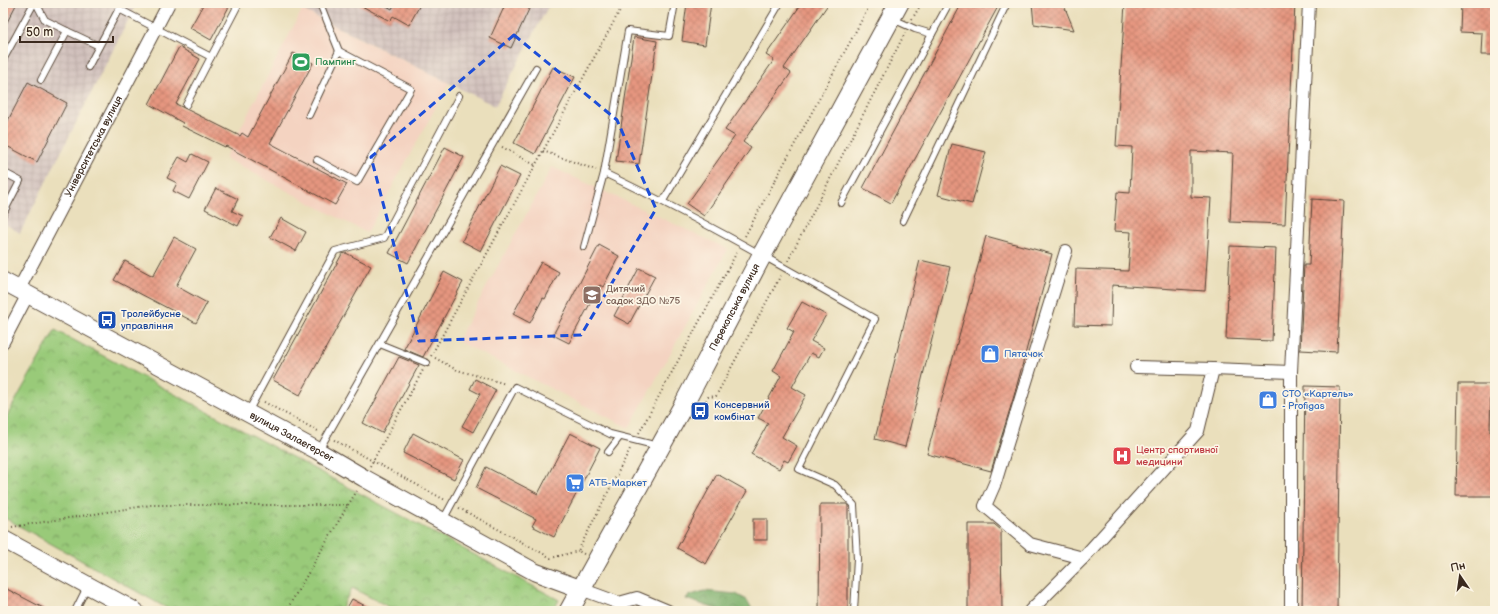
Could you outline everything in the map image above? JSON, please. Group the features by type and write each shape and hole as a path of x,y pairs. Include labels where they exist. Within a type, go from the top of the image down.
{"main road":[{"name":"Перекопська вулиця","path":"569,611 660,447 895,11"},
{"name":"вулиця Залаегерсег","path":"3,281 318,451 535,572 581,589"},
{"path":"7,534 88,586 135,611"}],"street":[{"name":"Університетська вулиця","path":"3,342 23,292 169,3"},
{"path":"1291,611 1292,372 1309,3"},
{"path":"1066,252 995,483 985,506 1030,544 1083,558"},
{"path":"1136,367 1292,372"},
{"path":"1030,611 1083,558 1198,431 1213,369"},
{"path":"581,589 620,607 637,598 668,611"}],"lane":[{"path":"35,3 45,20 99,46"},
{"path":"3,60 35,3"},
{"path":"186,105 239,3"},
{"path":"314,3 321,6 339,51 411,89 357,182 317,160"},
{"path":"584,247 604,173 628,31 669,36 675,3"},
{"path":"663,201 780,3"},
{"path":"841,203 949,3"},
{"path":"903,221 1007,3"},
{"path":"88,67 121,6 156,28 211,57"},
{"path":"895,11 908,26 932,34"},
{"path":"41,80 68,31"},
{"path":"309,115 339,51"},
{"path":"318,451 536,68"},
{"path":"247,413 335,251 384,238 459,96"},
{"path":"3,172 20,181 3,214"},
{"path":"604,173 663,201 741,243 875,319 800,470 835,485 854,505 857,559 854,611"},
{"path":"380,344 427,363"},
{"path":"442,521 515,387 619,438 660,447"},
{"path":"608,452 619,438"},
{"path":"75,611 88,586"}],"path":[{"path":"515,387 457,370 431,356 624,3"},
{"path":"578,551 634,441 871,3"},
{"path":"700,411 708,397 716,396 785,268 908,26 922,3"},
{"path":"494,143 535,165"},
{"path":"543,151 604,173"},
{"path":"364,478 427,363"},
{"path":"256,398 551,558 578,551 586,555"},
{"path":"7,534 151,505 348,506 286,611"}],"highlighted area":[{"path":"514,35 617,120 656,209 581,335 419,341 371,157"}],"shaded area":[{"path":"3,3 137,3 20,233 3,223"},
{"path":"289,3 550,3 495,106"},
{"path":"302,10 449,83 367,233 225,158"},
{"name":"Дитячий садок ЗДО №75","path":"552,167 728,249 629,428 457,341"}],"green space":[{"path":"55,330 559,600 553,611 397,611 352,588 340,611 172,611 3,517 3,423"},
{"path":"704,591 736,594 747,600 753,611 722,611 686,599 688,596"}],"building":[{"path":"3,3 17,3 3,30"},
{"path":"204,3 231,3 211,40 190,28"},
{"path":"356,3 381,3 392,9 395,3 421,3 409,25 393,16 390,21"},
{"path":"506,3 521,3 530,7 511,48 490,38"},
{"path":"687,3 711,3 705,45 682,41"},
{"path":"802,3 829,3 784,68 791,73 743,142 751,148 704,216 687,204 735,136 725,130 774,60 766,55"},
{"path":"962,3 1000,3 891,203 863,188"},
{"path":"1032,3 1063,3 1074,30 1034,24"},
{"path":"1125,3 1295,3 1285,224 1230,222 1233,153 1191,151 1191,197 1211,198 1205,291 1112,285 1111,326 1074,325 1076,269 1128,271 1131,232 1114,231 1117,192 1130,193 1132,147 1116,146"},
{"path":"1461,3 1495,3 1495,55 1481,55 1482,33 1460,32"},
{"path":"634,37 657,41 639,164 616,161"},
{"path":"179,47 200,59 176,104 240,136 242,133 248,137 293,53 313,63 270,143 347,184 335,205 226,146 225,147 182,126 183,123 149,104"},
{"path":"553,67 575,77 535,154 514,143"},
{"path":"28,82 67,103 37,162 3,144 3,130"},
{"path":"952,144 986,152 972,204 938,195"},
{"path":"445,147 464,157 408,263 389,253"},
{"path":"192,154 208,162 189,199 173,191 177,183 167,178 179,157 188,162"},
{"path":"500,166 520,176 481,251 462,241"},
{"path":"216,188 238,199 232,211 243,216 238,226 205,209"},
{"path":"1312,199 1344,201 1337,352 1300,350 1304,265 1309,265"},
{"path":"281,218 306,232 296,251 270,237"},
{"name":"Пятачок","path":"986,236 1052,254 1014,396 991,471 927,454"},
{"path":"174,237 196,249 176,286 207,303 196,323 114,280 125,261 153,276"},
{"path":"599,245 619,256 603,287 600,285 569,343 553,335"},
{"path":"1230,246 1276,248 1272,341 1226,339"},
{"path":"346,253 371,266 300,395 273,380 342,254"},
{"path":"920,260 950,267 905,447 875,439"},
{"path":"541,262 559,272 530,323 513,314"},
{"path":"639,268 655,276 629,324 614,316"},
{"path":"444,272 463,282 423,357 404,349"},
{"path":"802,302 826,315 811,341 824,348 819,357 811,353 792,387 806,395 782,437 797,446 788,462 784,460 779,469 751,454 768,423 758,418 781,376 773,371 794,332 787,328"},
{"path":"399,357 419,365 382,433 363,423"},
{"path":"475,379 496,390 473,432 462,426 480,394 470,389"},
{"path":"1458,384 1491,384 1490,432 1495,432 1495,496 1456,496"},
{"path":"1305,386 1340,387 1337,611 1302,611"},
{"path":"413,433 464,460 454,479 403,453"},
{"path":"570,433 600,448 554,537 532,526 536,519 476,488 486,467 538,494"},
{"path":"717,474 747,491 706,564 677,548"},
{"path":"820,504 847,504 848,506 848,611 819,611"},
{"path":"753,519 767,519 767,540 753,540"},
{"path":"968,524 994,524 1001,530 1002,611 968,611"},
{"path":"3,587 49,611 3,611"},
{"path":"352,599 375,611 345,611"}],"place":[{"name":"Пампинг","path":"301,62"},
{"name":"Дитячий садок ЗДО №75","path":"592,295"},
{"name":"Тролейбусне управління","path":"107,320"},
{"name":"Пятачок","path":"990,354"},
{"name":"СТО «Картель» - Profigas","path":"1268,400"},
{"name":"Консервний комбінат","path":"700,411"},
{"name":"Центр спортивної медицини","path":"1122,456"},
{"name":"АТБ-Маркет","path":"575,483"}]}
